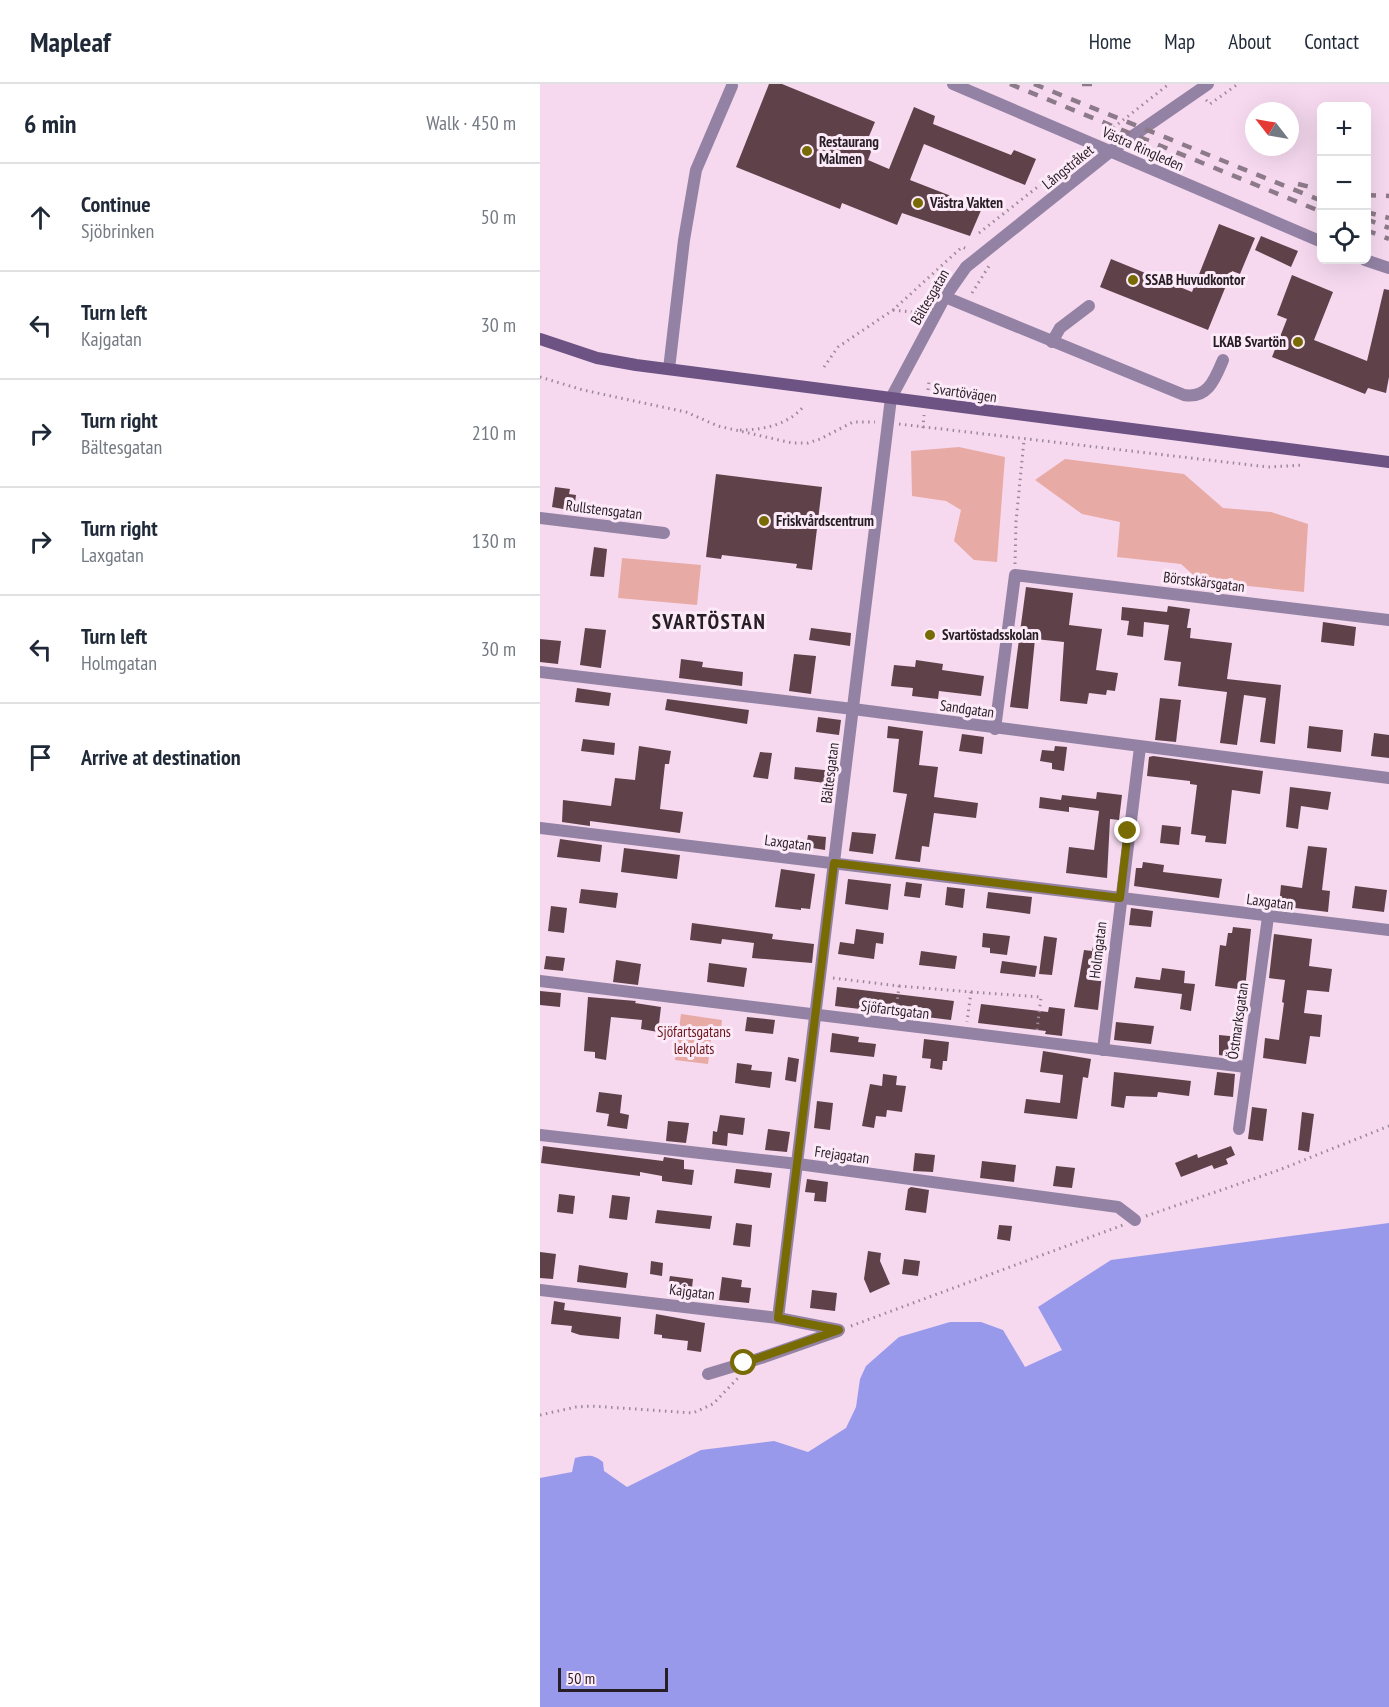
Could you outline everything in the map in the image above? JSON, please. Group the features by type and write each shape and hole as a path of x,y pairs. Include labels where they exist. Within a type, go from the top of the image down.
{"main road":[{"name":"Svartövägen","path":"540,339 597,358 669,369 1389,462"}],"street":[{"name":"Västra Ringleden","path":"953,84 1317,240"},
{"name":"Långstråket","path":"978,255 1111,151 1208,84"},
{"path":"669,369 684,240 696,170 732,86"},
{"name":"Bältesgatan","path":"778,1318 891,398 945,297 966,267 978,255"},
{"path":"1371,262 1389,268"},
{"path":"945,297 1189,396 1200,394 1208,389 1223,360"},
{"path":"1052,342 1060,328 1089,306"},
{"name":"Rullstensgatan","path":"540,518 664,533"},
{"path":"995,729 1015,575"},
{"name":"Börstskärsgatan","path":"1015,575 1389,620"},
{"name":"Sandgatan","path":"540,672 853,709 1389,778"},
{"name":"Holmgatan","path":"1102,1050 1140,747"},
{"name":"Laxgatan","path":"540,828 1389,930"},
{"name":"Östmarksgatan","path":"1239,1129 1268,917"},
{"name":"Sjöfartsgatan","path":"540,981 1246,1067"},
{"name":"Frejagatan","path":"540,1136 798,1164 1118,1207 1135,1220"},
{"name":"Kajgatan","path":"540,1290 778,1318 839,1330"},
{"path":"708,1374 839,1330"}],"path":[{"path":"1096,141 1169,84"},
{"path":"979,233 1088,148"},
{"path":"824,367 845,341 893,310 962,247 990,261 990,265 965,306"},
{"path":"893,310 920,312 933,320"},
{"path":"540,376 583,390 686,412 729,429 768,439 805,443 820,439 852,422 888,423 1268,467 1310,464"},
{"path":"729,429 768,427 797,414 804,406"},
{"path":"1015,575 1016,522 1024,440"},
{"path":"829,977 898,986 1041,997 1037,1034"},
{"path":"895,1016 898,986"},
{"path":"967,1024 971,992"},
{"path":"839,1330 1135,1220 1289,1166 1389,1126"},
{"path":"540,1415 591,1406 693,1413 713,1404 727,1393 741,1375 744,1363"}],"green space":[{"path":"959,447 1005,457 997,562 974,560 954,541 961,510 946,501 912,496 911,451"},
{"path":"1065,459 1184,474 1223,508 1271,512 1308,524 1304,592 1200,581 1181,564 1117,557 1120,522 1082,514 1035,480"},
{"path":"622,558 701,565 697,605 618,598"},
{"name":"Sjöfartsgatans lekplats","path":"681,1014 722,1020 720,1038 711,1038 708,1064 675,1060"}],"water":[{"path":"1389,1223 1389,1707 540,1707 540,1478 572,1472 575,1458 593,1456 603,1462 604,1471 627,1487 701,1450 774,1441 808,1452 846,1428 856,1407 860,1379 866,1366 899,1337 950,1322 981,1322 1003,1330 1025,1367 1062,1350 1038,1307 1111,1260"}],"building":[{"path":"769,84 782,84 875,122 867,141 874,144 868,160 889,169 914,107 935,116 933,124 1011,155 1014,150 1036,159 1025,185 924,144 910,180 982,208 970,236 902,213 897,225 842,203 840,209 736,167"},
{"name":"SSAB Huvudkontor","path":"1219,224 1255,238 1240,274 1232,271 1208,330 1100,287 1111,259 1192,292"},
{"path":"1261,236 1298,251 1291,267 1255,250"},
{"name":"LKAB Svartön","path":"1292,275 1333,292 1314,340 1367,361 1384,289 1389,290 1389,377 1386,393 1368,388 1365,394 1272,357 1287,319 1277,315"},
{"name":"Friskvårdscentrum","path":"716,474 822,487 812,570 796,568 797,564 722,555 721,559 706,557"},
{"path":"555,487 570,489 569,494 576,495 574,511 552,507"},
{"path":"594,547 607,549 604,577 590,576"},
{"path":"1026,587 1073,593 1069,625 1102,629 1096,670 1118,673 1115,691 1107,690 1106,695 1089,693 1087,704 1060,701 1064,642 1035,639 1028,709 1010,707"},
{"path":"1168,606 1190,609 1187,628 1191,628 1190,638 1232,643 1227,679 1281,685 1275,744 1260,742 1266,698 1244,695 1237,745 1220,743 1227,692 1178,686 1181,662 1164,660 1169,625 1144,622 1143,637 1127,635 1129,621 1121,620 1122,607 1167,612"},
{"path":"1323,622 1356,627 1354,646 1321,642"},
{"path":"585,628 606,630 601,668 580,665"},
{"path":"811,628 851,633 850,646 809,640"},
{"path":"540,639 561,641 558,664 540,662"},
{"path":"794,654 816,656 811,694 789,691"},
{"path":"681,659 703,662 702,667 743,672 742,686 679,678"},
{"path":"916,660 943,664 942,670 984,676 981,696 939,691 938,699 912,696 913,688 891,686 894,665 915,667"},
{"path":"577,688 611,693 609,706 575,702"},
{"path":"1160,698 1181,700 1176,742 1155,740"},
{"path":"667,699 749,710 747,724 665,710"},
{"path":"818,717 841,720 839,735 816,732"},
{"path":"888,726 923,731 919,765 938,767 934,797 978,803 976,818 934,813 929,847 922,846 920,862 895,859 907,794 893,792 899,739 887,738"},
{"path":"1309,726 1343,730 1341,752 1307,748"},
{"path":"1374,733 1389,735 1389,758 1371,756"},
{"path":"962,734 984,737 982,754 959,751"},
{"path":"583,739 615,743 614,755 581,751"},
{"path":"639,746 671,751 669,764 665,764 660,809 683,812 680,833 590,821 590,826 562,822 563,800 611,806 615,778 635,780"},
{"path":"1055,746 1067,747 1064,771 1052,769 1052,763 1040,761 1042,750 1054,751"},
{"path":"760,752 772,753 768,779 753,777"},
{"path":"1149,757 1263,771 1260,794 1232,790 1226,844 1205,842 1206,836 1191,834 1197,785 1190,784 1190,781 1147,776"},
{"path":"795,767 834,771 833,784 794,779"},
{"path":"1290,787 1331,792 1328,810 1301,806 1298,829 1286,827"},
{"path":"1097,792 1122,795 1119,820 1110,819 1107,878 1066,873 1069,847 1094,850 1099,811 1069,807 1069,812 1039,808 1040,797 1061,800 1062,795 1096,799"},
{"path":"1162,825 1181,827 1179,845 1160,843"},
{"path":"852,832 876,834 873,854 849,851"},
{"path":"808,835 826,837 825,850 806,847"},
{"path":"560,839 602,845 600,862 557,857"},
{"path":"1308,846 1327,848 1322,890 1330,891 1328,912 1279,906 1281,885 1302,888"},
{"path":"624,848 680,855 677,879 621,872"},
{"path":"1143,862 1164,865 1163,872 1222,879 1219,898 1134,886 1136,868 1142,868"},
{"path":"781,869 815,874 810,909 775,907"},
{"path":"848,879 891,884 888,910 845,904"},
{"path":"906,882 922,884 920,898 904,896"},
{"path":"1355,886 1387,890 1384,912 1352,908"},
{"path":"947,887 965,889 963,908 945,905"},
{"path":"581,889 618,893 616,908 579,903"},
{"path":"988,892 1032,897 1030,914 986,908"},
{"path":"551,906 567,908 564,933 548,931"},
{"path":"1131,908 1153,911 1151,927 1129,925"},
{"path":"692,923 773,934 772,939 814,944 812,963 752,958 754,943 722,939 721,944 690,940"},
{"path":"1233,927 1251,929 1245,990 1215,986 1220,945 1226,946 1228,933 1232,933"},
{"path":"856,929 884,933 883,944 876,943 874,959 838,954 840,942 854,944"},
{"path":"983,933 1010,936 1007,955 990,953 990,948 982,947"},
{"path":"1274,934 1312,939 1309,966 1332,969 1329,992 1307,990 1304,1013 1322,1015 1320,1037 1310,1036 1306,1064 1263,1058 1265,1038 1279,1040 1284,1003 1282,1002 1285,980 1269,978"},
{"path":"1044,936 1057,938 1052,975 1039,974"},
{"path":"1093,946 1105,948 1098,1010 1074,1007 1084,950 1092,951"},
{"path":"921,951 957,956 955,969 919,965"},
{"path":"546,956 565,958 563,971 544,969"},
{"path":"616,960 641,964 638,985 613,982"},
{"path":"1002,961 1037,966 1035,977 1000,973"},
{"path":"709,963 747,968 744,987 707,982"},
{"path":"1162,968 1185,971 1184,983 1195,984 1191,1011 1180,1009 1182,994 1134,988 1136,977 1160,980"},
{"path":"837,987 954,1001 951,1020 835,1006"},
{"path":"540,991 561,993 560,1007 540,1005"},
{"path":"588,997 636,1001 635,1003 661,1007 658,1032 641,1029 642,1020 611,1017 606,1060 595,1058 595,1052 584,1051"},
{"path":"981,1004 1048,1012 1049,1007 1065,1009 1062,1036 1045,1034 1046,1031 978,1023"},
{"path":"747,1017 775,1020 773,1034 745,1031"},
{"path":"1116,1022 1154,1026 1151,1044 1114,1040"},
{"path":"832,1033 859,1037 858,1042 876,1044 874,1057 830,1052"},
{"path":"1219,1035 1240,1037 1238,1058 1219,1055"},
{"path":"924,1039 949,1042 947,1061 943,1061 942,1070 930,1068 931,1059 922,1058"},
{"path":"1043,1051 1091,1059 1088,1078 1083,1077 1077,1119 1024,1113 1026,1099 1060,1103 1063,1075 1040,1072"},
{"path":"788,1057 799,1059 796,1082 785,1080"},
{"path":"737,1063 752,1065 751,1070 772,1072 770,1088 735,1083"},
{"path":"1114,1072 1191,1081 1189,1096 1158,1092 1157,1097 1126,1096 1124,1108 1111,1106"},
{"path":"1217,1072 1235,1074 1233,1097 1214,1095"},
{"path":"883,1074 897,1076 896,1085 906,1086 902,1112 887,1110 886,1117 876,1116 874,1128 862,1126 870,1084 882,1086"},
{"path":"599,1092 622,1095 620,1113 629,1115 627,1129 607,1126 609,1114 596,1112"},
{"path":"817,1101 833,1103 830,1130 814,1128"},
{"path":"1252,1107 1267,1109 1263,1141 1248,1139"},
{"path":"1302,1112 1314,1114 1309,1152 1298,1150"},
{"path":"720,1115 745,1118 743,1135 728,1133 727,1146 712,1144 713,1131 717,1132"},
{"path":"668,1121 689,1123 686,1143 666,1141"},
{"path":"768,1129 790,1132 787,1152 765,1150"},
{"path":"543,1146 663,1161 664,1157 684,1160 684,1169 694,1170 692,1185 662,1181 662,1176 640,1172 640,1176 541,1163"},
{"path":"1231,1146 1235,1155 1226,1159 1228,1164 1214,1169 1212,1165 1181,1177 1175,1163 1197,1154 1198,1158"},
{"path":"915,1153 935,1155 933,1172 913,1171"},
{"path":"982,1161 1016,1165 1014,1182 980,1178"},
{"path":"1056,1166 1075,1168 1072,1188 1053,1186"},
{"path":"736,1169 772,1173 770,1188 734,1183"},
{"path":"807,1179 828,1182 826,1202 814,1201 815,1193 805,1192"},
{"path":"911,1187 929,1190 926,1213 905,1210 908,1189"},
{"path":"559,1194 575,1196 573,1214 557,1212"},
{"path":"612,1195 630,1197 627,1220 609,1218"},
{"path":"657,1210 712,1216 710,1229 655,1223"},
{"path":"736,1223 752,1225 750,1247 733,1245"},
{"path":"999,1225 1012,1226 1010,1241 997,1239"},
{"path":"868,1251 881,1253 880,1261 890,1284 870,1293 864,1279"},
{"path":"540,1252 556,1254 553,1279 540,1278"},
{"path":"904,1259 920,1261 918,1276 902,1274"},
{"path":"651,1261 663,1263 662,1276 650,1274"},
{"path":"579,1265 628,1273 626,1288 577,1282"},
{"path":"670,1276 693,1279 691,1296 667,1293"},
{"path":"722,1277 742,1280 741,1287 751,1288 749,1303 719,1300"},
{"path":"812,1290 837,1293 835,1311 810,1308"},
{"path":"554,1301 565,1303 564,1310 621,1317 619,1339 580,1335 571,1332 572,1326 551,1324"},
{"path":"656,1314 705,1323 701,1352 687,1350 688,1341 662,1338 662,1335 654,1334"}],"railway":[{"path":"1010,84 1317,210"},
{"path":"1034,84 1317,199"},
{"path":"1082,84 1094,84"},
{"path":"1298,184 1317,189"},
{"path":"1371,195 1389,196"},
{"path":"1371,213 1389,218"},
{"path":"1371,221 1389,228"},
{"path":"1371,232 1389,239"}],"place":[{"name":"Restaurang Malmen","path":"807,151"},
{"name":"Västra Vakten","path":"918,203"},
{"name":"SSAB Huvudkontor","path":"1133,280"},
{"name":"LKAB Svartön","path":"1298,342"},
{"name":"Friskvårdscentrum","path":"764,521"},
{"name":"Svartöstadsskolan","path":"930,635"}],"district":[{"name":"SVARTÖSTAN","path":"709,622"}],"route":[{"path":"744,1363 839,1330 778,1318 834,863 1120,898 1128,831"}]}
